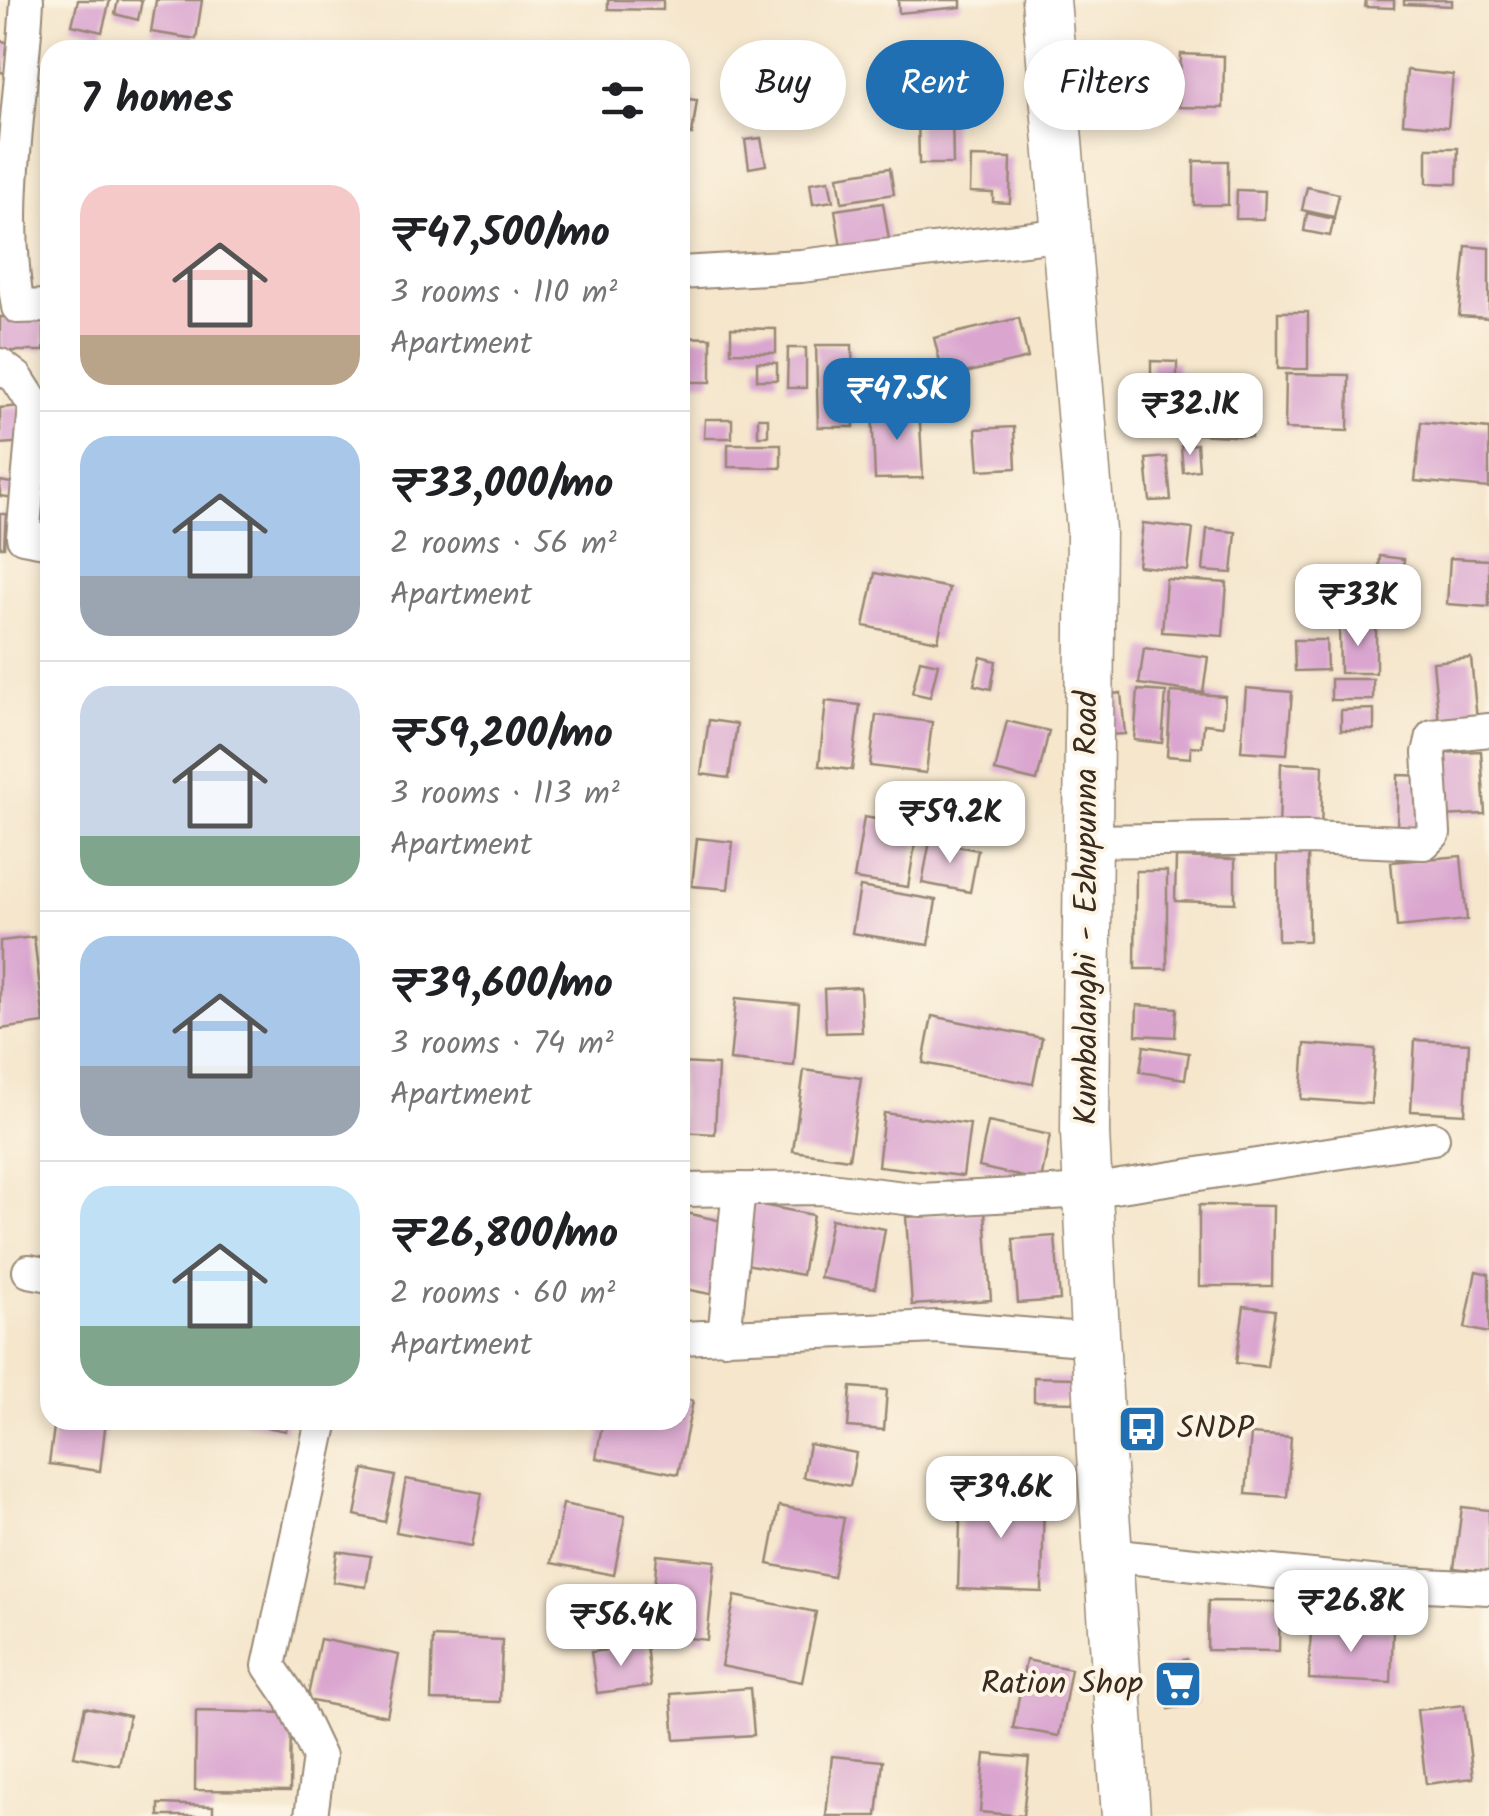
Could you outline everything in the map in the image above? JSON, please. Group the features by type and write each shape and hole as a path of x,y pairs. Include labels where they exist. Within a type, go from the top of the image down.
{"main road":[{"name":"Kumbalanghi - Ezhupunna Road","path":"1046,0 1090,530 1088,1192 1107,1555 1126,1816"}],"street":[{"path":"25,308 18,307 9,257 10,187 26,0"},
{"path":"690,272 820,264 1066,234"},
{"path":"0,365 18,378 36,406 11,508 23,537 40,540"},
{"path":"1088,842 1308,838 1424,843 1434,833 1429,752 1433,736 1489,730"},
{"path":"690,1190 821,1188 921,1200 1088,1192 1432,1138"},
{"path":"724,1337 739,1190"},
{"path":"690,1338 937,1328 1095,1340"},
{"path":"311,1816 320,1757 291,1698 269,1666 320,1430"},
{"path":"1107,1555 1381,1583 1489,1588"}],"building":[{"path":"78,0 110,0 102,32 72,25"},
{"path":"118,0 142,0 138,20 115,14"},
{"path":"156,0 202,0 196,39 151,32"},
{"path":"608,0 663,0 663,10 608,9"},
{"path":"898,0 961,0 961,7 899,13"},
{"path":"1366,0 1394,0 1394,8 1365,7"},
{"path":"1404,0 1452,0 1452,6 1404,4"},
{"path":"0,41 12,43 6,73 0,72"},
{"path":"1185,54 1224,56 1223,108 1185,107"},
{"path":"1407,70 1453,75 1448,127 1403,123"},
{"path":"690,99 697,100 690,135"},
{"path":"918,130 952,130 953,164 919,164"},
{"path":"761,138 766,165 749,168 745,140"},
{"path":"1427,148 1458,148 1457,184 1427,183"},
{"path":"971,157 1011,158 1010,203 993,202 993,193 970,192"},
{"path":"1194,161 1228,161 1228,205 1194,205"},
{"path":"890,168 894,194 842,202 838,176"},
{"path":"829,180 833,201 813,204 810,183"},
{"path":"1307,187 1339,194 1334,217 1302,210"},
{"path":"1237,190 1265,191 1264,219 1236,219"},
{"path":"883,203 890,246 842,254 835,210"},
{"path":"1307,213 1334,219 1330,236 1304,231"},
{"path":"1466,246 1489,248 1489,318 1459,316"},
{"path":"1278,312 1308,312 1308,369 1278,369"},
{"path":"0,317 40,317 40,351 0,351"},
{"path":"1019,318 1028,358 944,378 934,338"},
{"path":"731,328 776,329 776,353 731,352"},
{"path":"690,337 711,338 711,382 690,382"},
{"path":"816,345 852,345 854,427 818,427"},
{"path":"788,348 806,348 806,388 787,388"},
{"path":"1151,361 1177,362 1177,377 1151,377"},
{"path":"757,362 777,363 777,380 757,380"},
{"path":"1286,374 1349,375 1348,431 1285,429"},
{"path":"1162,382 1175,382 1174,414 1162,414"},
{"path":"1199,390 1254,393 1251,437 1196,434"},
{"path":"21,406 24,442 0,444 0,408"},
{"path":"919,406 923,478 875,479 872,408"},
{"path":"758,418 768,418 768,436 758,436"},
{"path":"705,419 732,419 732,438 704,438"},
{"path":"1421,422 1489,429 1489,488 1415,481"},
{"path":"1014,427 1016,468 979,470 976,429"},
{"path":"728,444 781,444 781,468 728,467"},
{"path":"1197,444 1199,470 1183,472 1181,446"},
{"path":"1167,457 1171,500 1150,501 1146,459"},
{"path":"0,481 17,484 15,498 0,496"},
{"path":"0,514 6,514 4,547 0,547"},
{"path":"1143,523 1193,529 1188,571 1138,566"},
{"path":"1207,529 1236,532 1232,573 1203,571"},
{"path":"1380,556 1404,559 1401,583 1378,581"},
{"path":"1450,558 1489,560 1489,607 1447,604"},
{"path":"875,573 949,588 938,641 864,626"},
{"path":"1166,579 1227,583 1223,636 1162,632"},
{"path":"1345,585 1401,591 1400,605 1343,599"},
{"path":"1376,625 1376,673 1340,673 1339,626"},
{"path":"1294,640 1326,640 1327,670 1295,671"},
{"path":"1144,648 1208,657 1203,693 1139,684"},
{"path":"981,657 996,661 991,689 974,685"},
{"path":"1471,658 1477,720 1439,723 1433,662"},
{"path":"920,660 938,664 930,697 912,693"},
{"path":"1331,679 1373,679 1373,700 1331,700"},
{"path":"1246,688 1292,692 1287,754 1241,751"},
{"path":"1138,690 1166,692 1162,743 1134,740"},
{"path":"1171,692 1225,696 1223,726 1204,724 1202,747 1191,746 1191,758 1167,756"},
{"path":"1121,693 1125,734 1108,735 1105,695"},
{"path":"826,701 860,705 852,770 819,766"},
{"path":"1374,709 1374,730 1341,730 1341,710"},
{"path":"876,715 932,722 926,773 870,766"},
{"path":"709,720 737,724 729,778 701,774"},
{"path":"1007,721 1049,731 1037,781 995,771"},
{"path":"1481,751 1485,814 1440,816 1437,753"},
{"path":"1281,763 1323,765 1321,833 1279,832"},
{"path":"1398,775 1427,776 1425,832 1397,831"},
{"path":"864,817 918,826 908,887 854,879"},
{"path":"697,838 733,842 728,889 692,886"},
{"path":"930,841 978,850 970,892 922,883"},
{"path":"1277,844 1308,844 1309,941 1278,941"},
{"path":"1461,856 1467,920 1397,927 1391,862"},
{"path":"1176,857 1235,859 1235,903 1175,901"},
{"path":"1136,871 1167,871 1167,969 1135,969"},
{"path":"860,887 936,900 929,945 852,933"},
{"path":"34,937 40,1024 0,1029 0,941"},
{"path":"860,987 862,1032 826,1033 824,989"},
{"path":"736,998 799,1004 794,1066 730,1060"},
{"path":"1137,1005 1177,1008 1175,1037 1136,1035"},
{"path":"932,1016 1042,1038 1033,1084 923,1063"},
{"path":"1415,1040 1469,1043 1465,1114 1411,1111"},
{"path":"1305,1044 1375,1049 1371,1104 1301,1099"},
{"path":"1144,1046 1189,1053 1185,1079 1140,1072"},
{"path":"690,1064 718,1065 715,1134 690,1133"},
{"path":"804,1070 861,1078 849,1159 793,1151"},
{"path":"884,1113 970,1124 963,1176 878,1166"},
{"path":"988,1122 1050,1135 1041,1181 979,1167"},
{"path":"752,1203 813,1215 802,1275 741,1263"},
{"path":"1199,1205 1273,1206 1272,1286 1199,1286"},
{"path":"985,1211 991,1300 912,1305 906,1217"},
{"path":"690,1214 731,1223 715,1295 690,1290"},
{"path":"831,1219 885,1229 875,1288 820,1278"},
{"path":"1055,1236 1060,1300 1018,1303 1013,1239"},
{"path":"1476,1271 1489,1274 1489,1333 1465,1328"},
{"path":"1244,1306 1275,1310 1267,1367 1236,1363"},
{"path":"1034,1377 1075,1378 1074,1402 1034,1401"},
{"path":"851,1387 887,1390 884,1430 848,1427"},
{"path":"54,1430 105,1430 100,1471 49,1464"},
{"path":"601,1430 687,1430 678,1474 596,1458"},
{"path":"1251,1434 1291,1437 1287,1497 1246,1494"},
{"path":"809,1444 856,1453 850,1486 803,1477"},
{"path":"364,1469 395,1476 385,1522 355,1515"},
{"path":"406,1479 482,1493 472,1546 396,1532"},
{"path":"961,1490 1044,1493 1042,1592 958,1589"},
{"path":"563,1504 625,1516 614,1575 551,1563"},
{"path":"779,1506 844,1518 833,1577 768,1564"},
{"path":"1462,1507 1489,1510 1489,1572 1454,1568"},
{"path":"337,1551 371,1556 366,1587 333,1582"},
{"path":"657,1555 715,1561 707,1640 650,1634"},
{"path":"735,1596 816,1612 802,1682 721,1666"},
{"path":"1208,1601 1280,1602 1279,1651 1207,1650"},
{"path":"1311,1626 1393,1630 1391,1683 1309,1679"},
{"path":"433,1637 502,1640 500,1702 431,1700"},
{"path":"320,1639 399,1655 387,1716 307,1700"},
{"path":"646,1645 651,1686 597,1693 591,1652"},
{"name":"Ration Shop","path":"1187,1659 1196,1704 1169,1709 1160,1665"},
{"path":"1026,1660 1071,1669 1059,1736 1013,1728"},
{"path":"750,1688 754,1735 675,1740 671,1694"},
{"path":"1464,1705 1473,1778 1426,1784 1417,1710"},
{"path":"85,1707 129,1716 119,1765 74,1756"},
{"path":"196,1711 291,1713 290,1791 195,1790"},
{"path":"985,1754 1029,1758 1023,1816 980,1812"},
{"path":"832,1756 883,1761 877,1816 826,1816"},
{"path":"159,1804 213,1806 213,1816 159,1816"}],"place":[{"name":"SNDP","path":"1142,1429"},
{"name":"Ration Shop","path":"1178,1684"}]}
